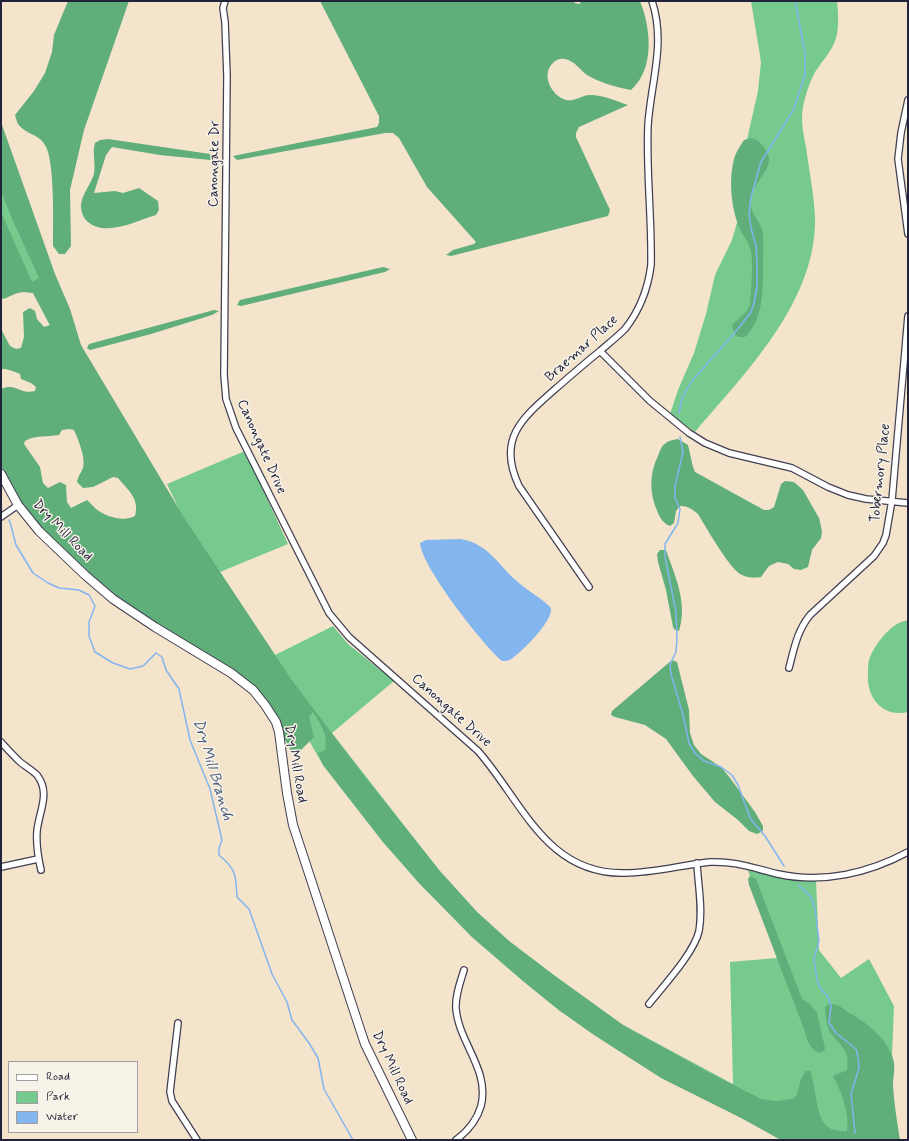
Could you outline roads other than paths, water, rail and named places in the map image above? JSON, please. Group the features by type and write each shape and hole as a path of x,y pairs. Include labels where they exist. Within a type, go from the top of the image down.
{"street":[{"name":"Canongate Dr","path":"224,328 227,84 227,46 223,8 225,1"},
{"name":"Braemar Place","path":"589,587 519,486 512,469 511,451 514,434 518,425 529,412 618,336 633,318 642,302 649,280 651,257 648,125 659,39 657,17 652,1"},
{"path":"908,100 898,152 908,234"},
{"name":"Tobermory Place","path":"789,668 797,638 804,622 874,556 883,543 888,527 892,500 908,316"},
{"name":"Canongate Drive","path":"224,328 224,383 227,403 233,421 329,613 349,637 475,747 494,769 542,836 554,848 566,857 591,868 616,873 639,872 715,861 732,862 792,877 820,877 851,874 895,859 908,852"},
{"path":"600,350 650,401 705,443 729,454 792,468 828,487 848,495 866,499 892,500 908,503"},
{"name":"Dry Mill Road","path":"1,474 18,505 39,531 113,599 155,628 231,673 253,690 276,722 284,762 287,793 293,825 365,1044 412,1140"},
{"path":"1,517 18,505"},
{"path":"1,742 10,753 36,774 42,784 45,797 37,830 38,859 41,870"},
{"path":"1,867 38,859"},
{"path":"649,1004 688,954 696,940 700,923 697,863"},
{"path":"456,1140 468,1130 475,1119 480,1107 483,1090 480,1071 461,1027 456,1009 456,999 464,970"},
{"path":"178,1023 170,1092 174,1105 198,1140"}],"water":[{"path":"460,539 479,545 486,550 511,576 551,608 547,620 536,636 522,650 507,661 502,661 493,652 454,605 431,569 423,554 420,543 426,540"}],"waterway":[{"path":"679,413 682,398 691,382 737,330 751,312 754,303 757,287 757,263 756,246 749,214 751,197 761,162 794,109 805,74 805,53 795,1"},
{"path":"680,437 683,452 675,486 675,498 680,509 678,523 665,544 665,557 676,612 676,652 670,664 671,674 683,715 689,743 695,753 704,761 721,767 732,775 738,785 750,818 765,836 784,866"},
{"name":"Dry Mill Branch","path":"9,520 16,545 33,573 59,588 79,590 89,595 95,606 89,622 89,636 95,652 113,663 130,669 143,666 156,653 162,657 166,670 179,689 190,740 210,789 222,840 219,848 219,855 229,864 234,873 237,897 249,909 272,974 287,1002 292,1020 318,1058 324,1089 353,1140"},
{"path":"798,885 811,897 815,909 819,941 814,959 817,980 821,989 828,997 831,1006 829,1023 836,1033 856,1049 858,1057 859,1068 851,1094 855,1133"}]}
